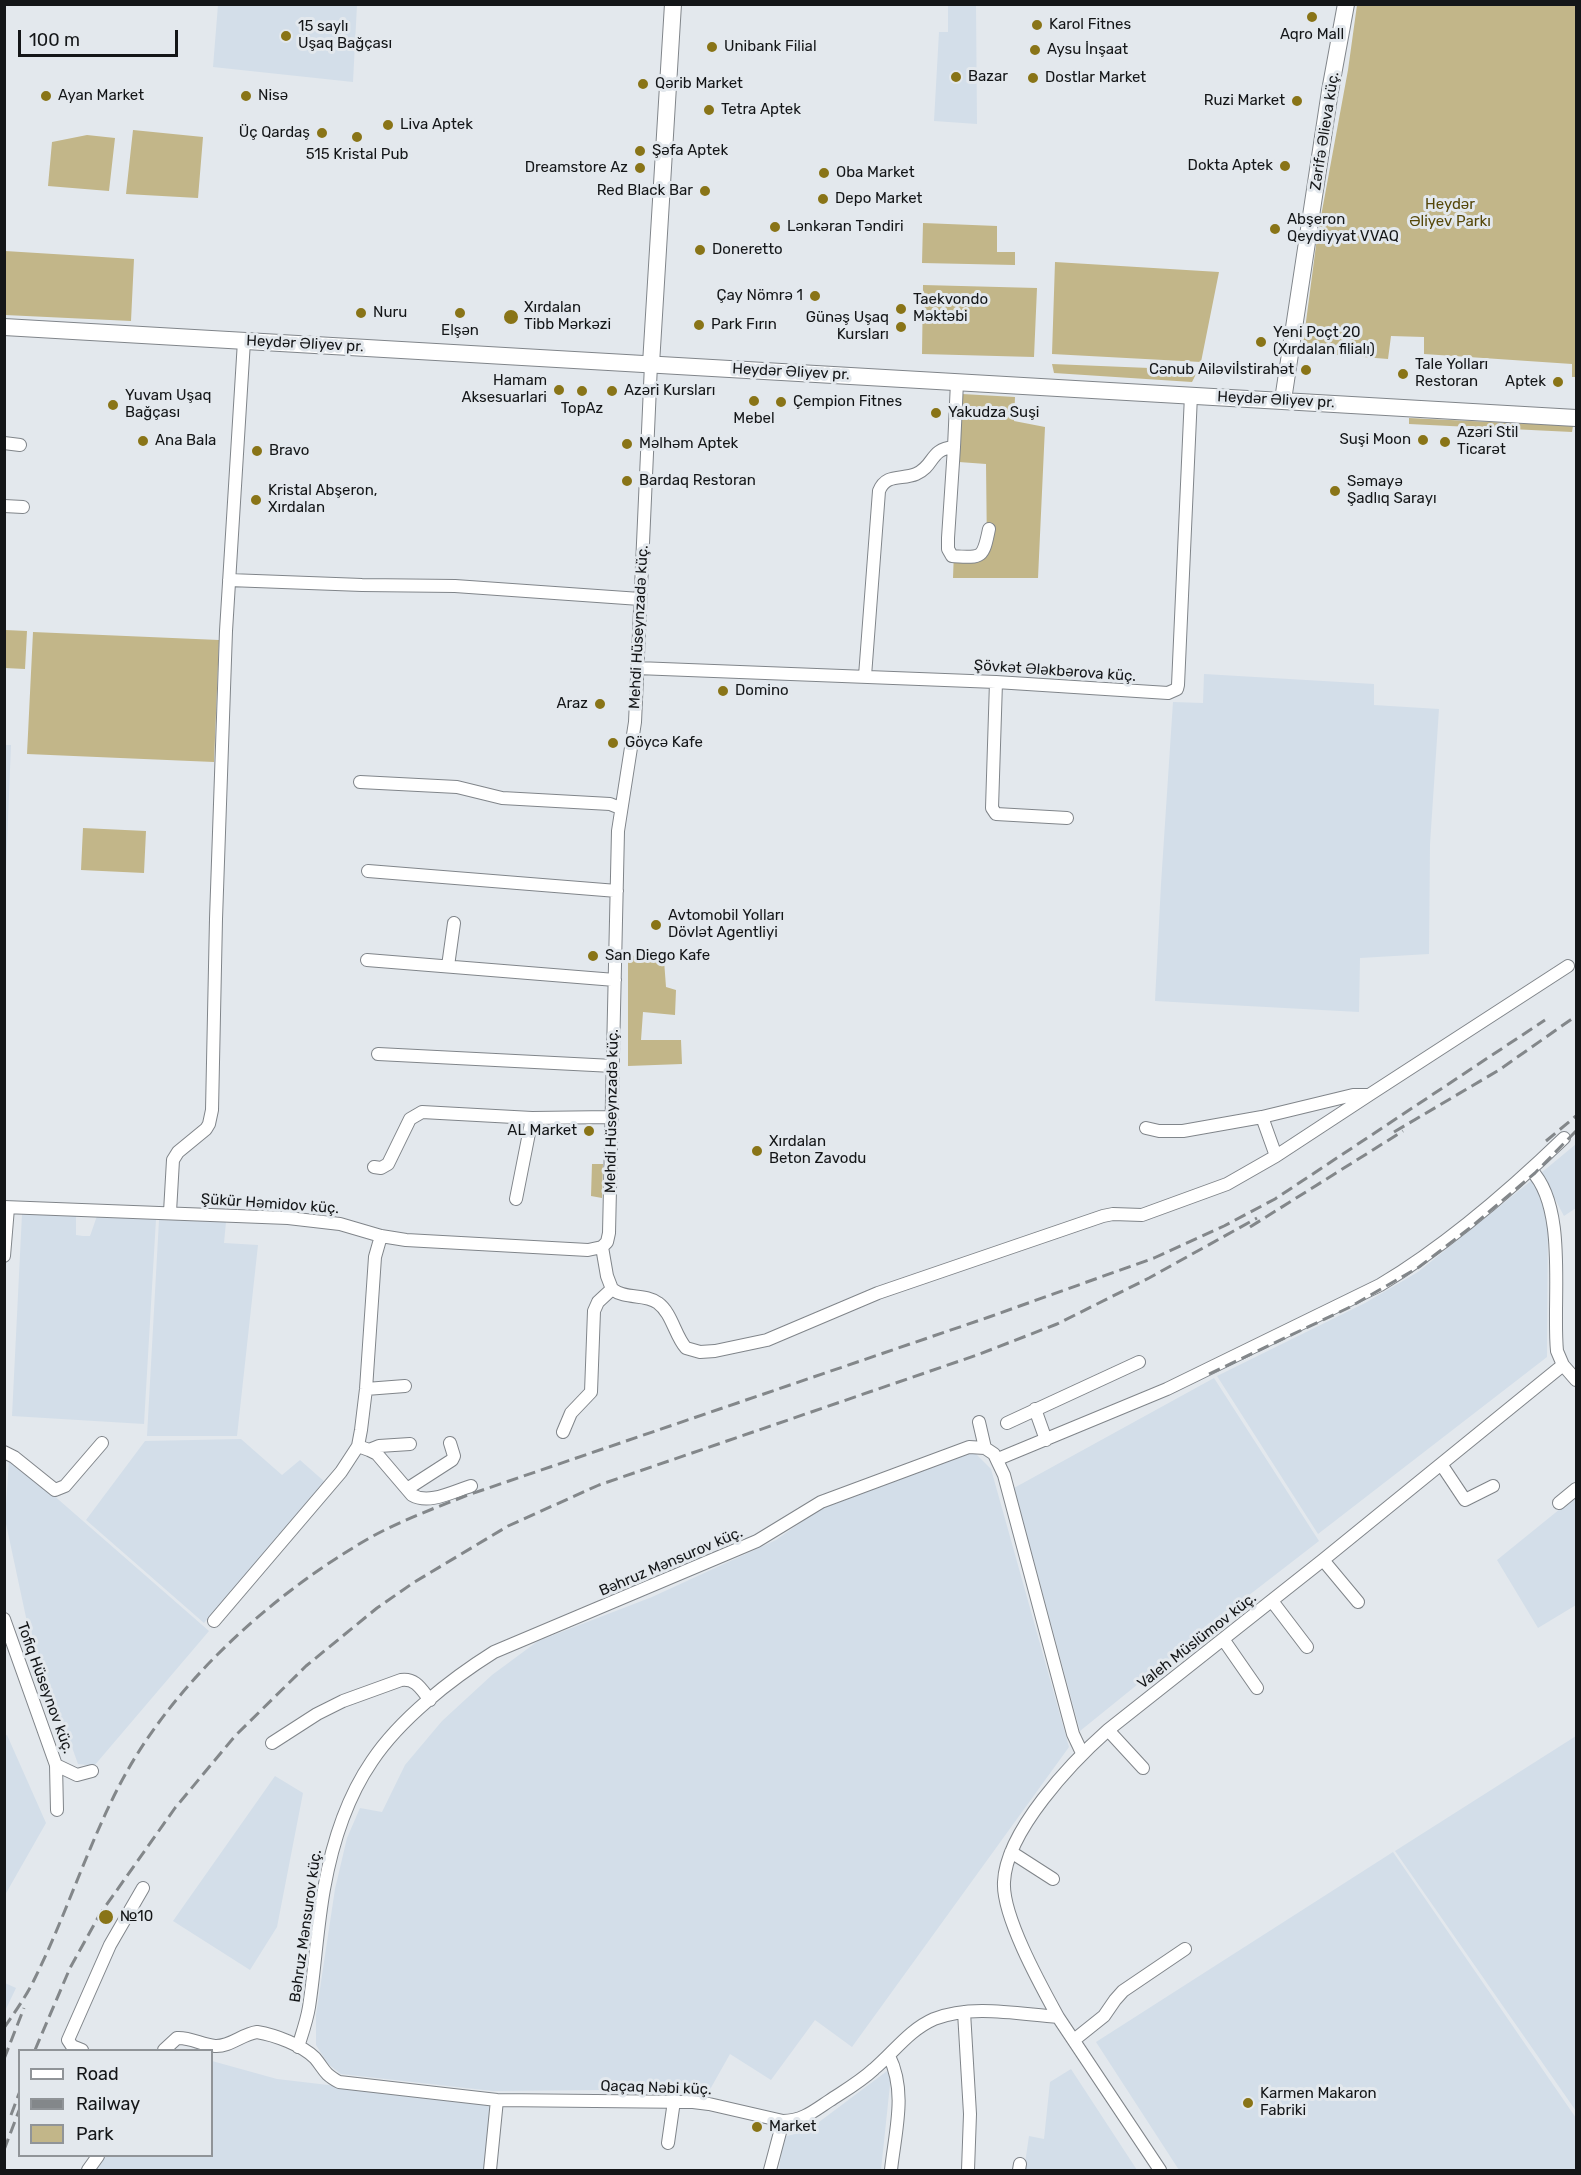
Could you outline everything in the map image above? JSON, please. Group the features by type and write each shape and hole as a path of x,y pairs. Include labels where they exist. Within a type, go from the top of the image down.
{"main road":[{"name":"Mehdi Hüseynzadə küç.","path":"651,364 673,4"},
{"name":"Zərifə Əlieva küç.","path":"1283,400 1346,4"},
{"name":"Heydər Əliyev pr.","path":"4,327 1576,418"}],"street":[{"path":"170,1212 173,1160 178,1152 206,1129 212,1110 216,919 229,580 244,340"},
{"name":"Mehdi Hüseynzadə küç.","path":"602,1246 607,1242 609,1233 620,808 635,722 651,364"},
{"path":"957,382 948,538 948,549 952,556 977,557 982,554 985,551 989,529"},
{"name":"Şövkət Ələkbərova küç.","path":"637,668 996,682 1168,693 1177,689 1191,396"},
{"path":"4,443 20,445"},
{"path":"865,676 879,491 885,482 895,477 915,475 927,466 938,451 954,447"},
{"path":"4,506 23,507"},
{"path":"229,580 455,586 640,599"},
{"path":"996,682 992,808 996,814 1067,818"},
{"path":"360,782 457,787 502,798 603,803 620,808"},
{"path":"368,871 617,891"},
{"path":"448,966 454,923"},
{"path":"367,960 615,980"},
{"path":"602,1246 607,1276 612,1289 626,1296 656,1301 664,1309 686,1348 700,1352 715,1352 778,1336 878,1293 1102,1216 1142,1215 1227,1184 1276,1156 1568,966"},
{"path":"378,1054 613,1066"},
{"path":"1146,1128 1159,1131 1183,1131 1262,1117 1353,1095 1369,1095"},
{"path":"374,1167 388,1164 410,1119 422,1112 532,1118 612,1117"},
{"path":"1262,1117 1276,1156"},
{"path":"516,1199 532,1118"},
{"path":"998,1459 1167,1389 1380,1285 1436,1247 1531,1170 1564,1138"},
{"path":"1531,1170 1547,1195 1551,1206 1557,1351 1563,1365 1576,1380"},
{"path":"4,1256 6,1208"},
{"name":"Şükür Həmidov küç.","path":"6,1208 170,1212 319,1221 406,1240 588,1250 602,1246"},
{"path":"364,1448 375,1257 381,1236"},
{"path":"563,1432 571,1413 591,1392 594,1311 598,1302 612,1289"},
{"path":"1007,1422 1139,1362"},
{"name":"Valeh Müslümov küç.","path":"1058,2017 1036,1977 1010,1917 1004,1881 1011,1852 1028,1821 1083,1753 1108,1730 1272,1601 1563,1365"},
{"path":"366,1389 405,1386"},
{"path":"1035,1408 1046,1440"},
{"path":"979,1422 985,1448 998,1459 1004,1475 1073,1734 1083,1753"},
{"path":"4,1452 14,1457 55,1490 65,1486 102,1443"},
{"path":"407,1489 452,1460 454,1456 450,1443"},
{"path":"214,1621 364,1448 410,1444"},
{"name":"Bəhruz Mənsurov küç.","path":"298,2047 309,2009 324,1890 333,1844 340,1825 372,1761 391,1737 430,1700 466,1669 494,1652 757,1541 821,1502 969,1447 985,1448"},
{"path":"364,1448 377,1454 412,1495 426,1500 471,1485"},
{"path":"1441,1464 1465,1500 1493,1486"},
{"path":"1559,1503 1576,1489"},
{"path":"1323,1560 1358,1602"},
{"path":"1272,1601 1307,1647"},
{"name":"Tofiq Hüseynov küç.","path":"4,1619 56,1765 77,1775 92,1771"},
{"path":"1223,1639 1257,1688"},
{"path":"272,1743 317,1714 344,1701 401,1680 414,1681 430,1700"},
{"path":"1108,1730 1143,1768"},
{"path":"56,1765 57,1810"},
{"path":"1011,1852 1053,1879"},
{"path":"80,2049 72,2046 68,2040 110,1945 144,1888"},
{"path":"1074,2040 1104,2016 1123,1991 1185,1949"},
{"path":"964,2012 970,2114 968,2170"},
{"name":"Qaçaq Nəbi küç.","path":"298,2047 315,2059 323,2071 339,2082 497,2100 709,2104 783,2121 792,2121 807,2116 863,2079 911,2032 942,2017 964,2012 1058,2017"},
{"path":"1058,2017 1160,2170"},
{"path":"165,2049 177,2038 183,2037 215,2046 226,2045 257,2032 298,2047"},
{"path":"889,2056 899,2083 899,2103 891,2170"},
{"path":"490,2170 497,2100"},
{"path":"668,2143 674,2102"},
{"path":"770,2170 783,2121"},
{"path":"88,2170 97,2157"}],"shaded area":[{"name":"15 saylı Uşaq Bağçası","path":"218,5 357,5 353,82 213,67"},
{"name":"Bazar","path":"948,5 976,5 977,124 934,121 939,32 948,32"},
{"path":"1204,674 1374,684 1374,705 1439,709 1430,844 1429,954 1360,958 1359,1012 1155,1001 1173,702 1203,703"},
{"path":"4,745 11,745 5,893 4,893"},
{"path":"1576,1144 1576,1208 1564,1216 1541,1173"},
{"path":"1532,1180 1548,1208 1547,1357 1318,1534 1217,1376 1365,1303 1418,1272"},
{"path":"22,1214 76,1216 76,1235 83,1236 90,1236 97,1216 156,1219 144,1424 12,1416"},
{"path":"159,1220 226,1222 224,1243 258,1245 237,1436 147,1436"},
{"path":"1214,1378 1319,1541 1080,1731 1014,1488"},
{"path":"241,1439 282,1475 300,1460 326,1483 204,1623 86,1520 145,1441"},
{"path":"974,1452 991,1469 1069,1747 852,2047 815,2020 771,2080 730,2054 708,2093 607,2090 493,2091 341,2074 328,2064 316,2045 316,2015 335,1889 347,1838 360,1808 382,1812 405,1765 442,1721 492,1675 538,1641 652,1597 776,1540 818,1510"},
{"path":"12,1459 209,1631 94,1766 78,1764 27,1622 5,1519 9,1460"},
{"path":"1576,1496 1576,1605 1538,1628 1497,1560"},
{"path":"7,1735 46,1823 5,1895 4,1736"},
{"path":"1576,1736 1576,2111 1395,1851"},
{"path":"275,1776 303,1793 277,1927 250,1970 173,1921"},
{"path":"1393,1852 1576,2118 1576,2170 1179,2170 1096,2042"},
{"path":"5,1983 16,1988 5,2011"},
{"path":"213,2061 277,2079 490,2104 485,2170 95,2170 104,2157 213,2157"},
{"path":"1071,2069 1137,2170 1024,2170 1029,2136 1044,2139 1050,2082"},
{"path":"887,2071 891,2075 881,2170 779,2170 783,2137 807,2131"}],"green space":[{"name":"Heydər Əliyev Parkı","path":"1357,5 1576,5 1576,377 1572,377 1572,364 1424,354 1424,337 1391,336 1388,359 1302,352 1317,238 1348,70"},
{"path":"133,130 203,137 198,198 126,194"},
{"path":"87,135 115,138 109,191 48,186 52,142"},
{"path":"923,223 997,226 997,252 1015,252 1015,265 922,263"},
{"path":"5,251 134,259 131,321 5,315"},
{"path":"1055,262 1219,272 1201,362 1052,354"},
{"path":"923,285 1037,288 1034,357 922,354"},
{"path":"1052,364 1198,370 1192,382 1054,373"},
{"path":"962,394 1015,397 1014,421 1045,427 1038,578 953,578 954,551 987,551 986,464 959,462"},
{"path":"1409,418 1573,426 1572,432 1409,424"},
{"path":"5,630 27,631 25,669 5,668"},
{"path":"33,632 219,640 214,762 27,754"},
{"path":"83,828 146,831 144,873 81,870"},
{"path":"628,955 664,960 666,987 676,990 675,1015 643,1012 641,1040 681,1040 682,1064 628,1066"},
{"path":"592,1164 603,1164 602,1198 591,1196"}],"railway":[{"path":"1394,1132 1499,1070 1576,1016"},
{"path":"4,2028 35,1978 107,1809 140,1750 164,1715 191,1682 253,1621 321,1568 383,1531 468,1495 989,1317 1154,1258 1224,1226 1275,1199 1545,1020"},
{"path":"1546,1141 1576,1116"},
{"path":"1250,1227 1403,1131"},
{"path":"1209,1374 1348,1308 1419,1267 1535,1173 1576,1131"},
{"path":"35,2049 70,1968 100,1914 175,1808 235,1736 306,1666 377,1608 413,1583 508,1526 599,1485 977,1355 1057,1324 1149,1278 1257,1218"},
{"path":"4,2059 24,2008"},
{"path":"11,2115 18,2096"},
{"path":"4,2150 18,2113"}],"place":[{"name":"Aqro Mall","path":"1312,17"},
{"name":"Karol Fitnes","path":"1037,25"},
{"name":"15 saylı Uşaq Bağçası","path":"286,36"},
{"name":"Unibank Filial","path":"712,47"},
{"name":"Aysu İnşaat","path":"1035,50"},
{"name":"Bazar","path":"956,77"},
{"name":"Dostlar Market","path":"1033,78"},
{"name":"Qərib Market","path":"643,84"},
{"name":"Ayan Market","path":"46,96"},
{"name":"Nisə","path":"246,96"},
{"name":"Ruzi Market","path":"1297,101"},
{"name":"Tetra Aptek","path":"709,110"},
{"name":"Liva Aptek","path":"388,125"},
{"name":"Üç Qardaş","path":"322,133"},
{"name":"515 Kristal Pub","path":"357,137"},
{"name":"Şəfa Aptek","path":"640,151"},
{"name":"Dokta Aptek","path":"1285,166"},
{"name":"Dreamstore Az","path":"640,168"},
{"name":"Oba Market","path":"824,173"},
{"name":"Red Black Bar","path":"705,191"},
{"name":"Depo Market","path":"823,199"},
{"name":"Lənkəran Təndiri","path":"775,227"},
{"name":"Abşeron Qeydiyyat VVAQ","path":"1275,229"},
{"name":"Doneretto","path":"700,250"},
{"name":"Çay Nömrə 1","path":"815,296"},
{"name":"Taekvondo Məktəbi","path":"901,309"},
{"name":"Nuru","path":"361,313"},
{"name":"Elşən","path":"460,313"},
{"name":"Xırdalan Tibb Mərkəzi","path":"511,317"},
{"name":"Park Fırın","path":"699,325"},
{"name":"Günəş Uşaq Kursları","path":"901,327"},
{"name":"Yeni Poçt 20 (Xırdalan filialı)","path":"1261,342"},
{"name":"Cənub Ailəviİstirahət","path":"1306,370"},
{"name":"Tale Yolları Restoran","path":"1403,374"},
{"name":"Aptek","path":"1558,382"},
{"name":"Hamam Aksesuarlari","path":"559,390"},
{"name":"TopAz","path":"582,391"},
{"name":"Azəri Kursları","path":"612,391"},
{"name":"Mebel","path":"754,401"},
{"name":"Çempion Fitnes","path":"781,402"},
{"name":"Yuvam Uşaq Bağçası","path":"113,405"},
{"name":"Yakudza Suşi","path":"936,413"},
{"name":"Suşi Moon","path":"1423,440"},
{"name":"Ana Bala","path":"143,441"},
{"name":"Azəri Stil Ticarət","path":"1445,442"},
{"name":"Məlhəm Aptek","path":"627,444"},
{"name":"Bravo","path":"257,451"},
{"name":"Bardaq Restoran","path":"627,481"},
{"name":"Səmayə Şadlıq Sarayı","path":"1335,491"},
{"name":"Kristal Abşeron, Xırdalan","path":"256,500"},
{"name":"Domino","path":"723,691"},
{"name":"Araz","path":"600,704"},
{"name":"Göycə Kafe","path":"613,743"},
{"name":"Avtomobil Yolları Dövlət Agentliyi","path":"656,925"},
{"name":"San Diego Kafe","path":"593,956"},
{"name":"AL Market","path":"589,1131"},
{"name":"Xırdalan Beton Zavodu","path":"757,1151"},
{"name":"№10","path":"106,1917"},
{"name":"Karmen Makaron Fabriki","path":"1248,2103"},
{"name":"Market","path":"757,2127"}]}
